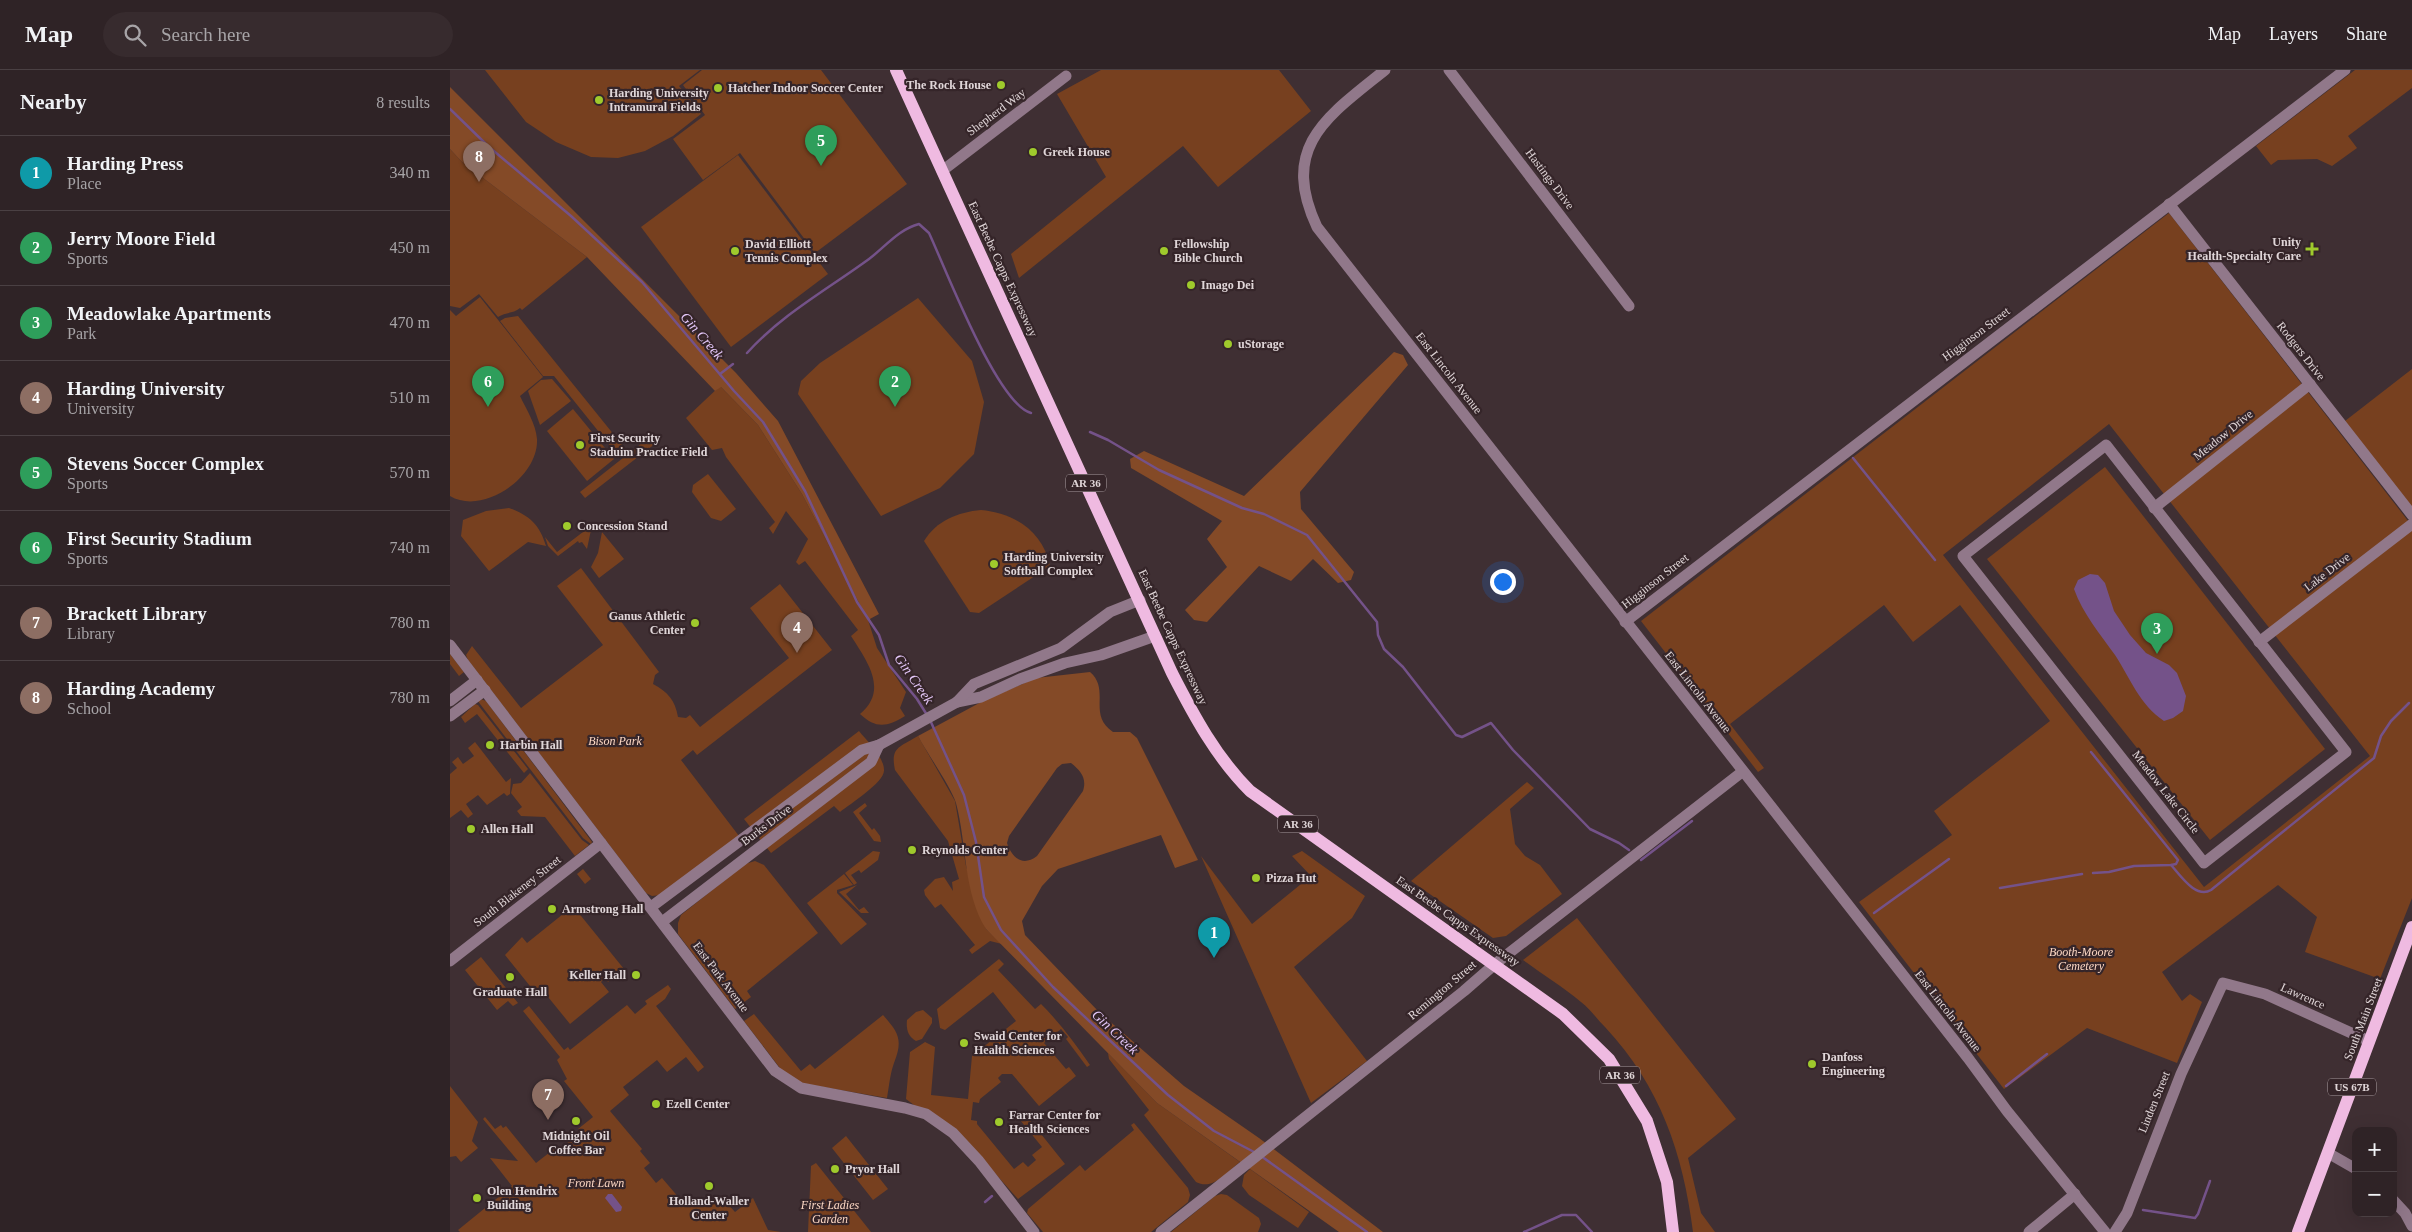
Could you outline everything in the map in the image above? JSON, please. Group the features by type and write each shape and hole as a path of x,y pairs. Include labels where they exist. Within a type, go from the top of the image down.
{"main road":[{"name":"East Beebe Capps Expressway","path":"896,70 1172,673 1200,725 1232,773 1250,791 1563,1014 1609,1059 1626,1085 1650,1130 1667,1182 1672,1232"},
{"name":"South Main Street","path":"2298,1232 2412,927"}],"street":[{"name":"East Lincoln Avenue","path":"1385,70 1328,118 1315,134 1305,154 1303,178 1307,206 1317,227 1742,772 1968,1058 2007,1111 2106,1232"},
{"name":"Hastings Drive","path":"1448,70 1629,306"},
{"name":"Higginson Street","path":"1625,622 2345,70"},
{"name":"Shepherd Way","path":"942,171 1066,76"},
{"name":"Rodgers Drive","path":"2169,204 2412,515"},
{"name":"Meadow Drive","path":"2154,508 2310,384"},
{"name":"Meadow Lake Circle","path":"2106,445 2154,508 2346,752 2204,863 1964,556 2106,445"},
{"name":"Lake Drive","path":"2259,642 2412,524"},
{"name":"Burks Drive","path":"957,702 974,684 1061,648 1110,612 1140,600"},
{"name":"Burks Drive","path":"651,907 862,750 879,745 957,702 981,697 1038,673 1155,636"},
{"name":"East Park Avenue","path":"450,645 775,1071 801,1088 905,1108 926,1114 954,1133 1034,1232"},
{"path":"450,701 481,685"},
{"path":"450,708 481,685"},
{"path":"450,716 481,685"},
{"name":"Burks Drive","path":"662,922 871,762 879,745"},
{"name":"Remington Street","path":"1162,1232 1464,991 1495,964 1742,772"},
{"name":"South Blakeney Street","path":"450,961 600,843"},
{"name":"Lawrence","path":"2223,984 2265,994 2369,1041"},
{"name":"Linden Street","path":"2115,1232 2127,1213 2181,1074 2223,984"},
{"path":"2328,1152 2352,1167"},
{"path":"2029,1232 2075,1194"},
{"path":"2397,1204 2405,1213 2412,1226"}],"green space":[{"name":"Harding University Intramural Fields","path":"485,70 700,70 679,86 701,114 673,136 645,151 618,158 591,157 556,142 526,122"},
{"path":"702,70 821,70 907,184 815,253 740,153 703,180 673,139 705,115 683,85"},
{"path":"1101,70 1279,70 1311,111 1218,187 1183,146 1019,278 1011,254 1106,177 1057,94"},
{"path":"2355,70 2412,70 2412,88 2348,136 2357,148 2332,166 2317,159 2278,160 2271,165 2256,146"},
{"path":"450,149 462,162 587,257 522,310 520,308 498,317 479,294 460,308 450,306"},
{"name":"David Elliott Tennis Complex","path":"738,155 828,274 731,347 641,227"},
{"name":"Booth-Moore Cemetery","path":"2169,213 2412,526 2412,898 2380,979 2305,952 2317,917 2278,885 2162,972 2182,1001 2190,994 2202,1002 2177,1063 2087,1028 2004,1089 1859,902 1952,835 1934,811 2050,721 1960,605 1913,642 1884,605 1730,724 1764,768 1758,772 1641,621","holes":["2109,424 2370,756 2204,887 1943,555"]},
{"path":"480,297 543,377 520,396 533,422 537,439 535,453 529,467 507,489 493,497 478,501 463,501 450,496 450,310 456,316"},
{"path":"918,298 972,361 984,402 974,454 940,488 881,516 798,394 801,381 820,363"},
{"path":"518,316 627,451 619,457 554,376 543,376 500,321 505,318"},
{"path":"2412,369 2412,508 2345,421"},
{"path":"552,379 571,401 540,425 528,391 541,380"},
{"path":"720,386 758,425 802,494 868,620 877,648 906,692 900,708 905,716 899,720 882,725 871,722 860,714 869,705 873,695 872,675 869,665 851,636 858,630 805,561 799,565 796,562 808,539 786,511 773,534 769,528 775,522 726,457 722,448 712,450 686,418"},
{"name":"First Security Staduim Practice Field","path":"573,409 614,459 587,481 547,431"},
{"path":"652,435 656,443 585,498 580,492"},
{"path":"2105,467 2325,749 2210,840 1987,559"},
{"path":"708,474 736,509 721,521 711,518 692,492 693,485"},
{"path":"509,508 533,522 544,539 546,546 528,542 489,571 461,536 463,520 486,511"},
{"name":"Harding University Softball Complex","path":"981,510 1005,515 1026,526 1041,543 1050,566 979,613 970,612 924,541 935,528 948,519 956,515"},
{"path":"592,525 587,549 582,542 579,543 578,541 558,556 548,546 545,537 557,552"},
{"path":"602,532 624,559 599,578 591,567 598,553"},
{"name":"Bison Park","path":"581,568 659,672 655,675 653,684 670,697 678,717 686,718 690,715 700,727 789,658 750,608 780,584 832,650 697,755 693,750 681,760 739,836 661,895 652,896 646,893 466,655 472,646 521,708 603,645 557,586"},
{"path":"450,654 464,672 459,676 450,664"},
{"path":"477,700 486,701 592,842 591,844 583,838"},
{"path":"475,704 478,705 528,769 524,773 477,714 465,723 461,717"},
{"path":"859,731 881,760 884,770 883,775 866,793 840,812 834,806 771,853 744,819"},
{"path":"918,736 955,801 966,866 986,929 1002,944 990,941 972,954 969,950 975,945 941,904 935,908 925,895 924,890 935,879 944,877 953,891 952,882 959,879 948,841 895,770 895,752"},
{"path":"475,742 506,782 511,778 510,794 507,796 504,793 487,805 478,795 466,804 473,814 468,818 461,810 450,818 450,774 457,768 452,762 458,757 463,764 474,756 468,748"},
{"path":"530,773 582,840 589,845 575,856 545,817 521,816 517,811 522,807 511,793 513,784 521,783"},
{"path":"1527,782 1534,788 1510,809 1515,844 1525,856 1540,865 1562,894 1506,936 1493,938 1411,881"},
{"path":"865,803 867,806 859,813 872,830 874,828 880,836 881,842 874,841 853,812"},
{"path":"873,851 880,852 878,860 861,873 859,870 851,875 857,883 854,885 845,873"},
{"path":"1302,851 1365,896 1352,918 1294,967 1367,1061 1311,1103 1201,856 1252,924 1311,876 1292,856"},
{"path":"755,861 764,865 818,933 747,991 751,997 735,1009 678,934 678,923 681,915 745,864"},
{"path":"583,869 591,879 585,884 577,874"},
{"path":"844,874 853,885 837,890 837,893 867,924 841,945 807,903"},
{"path":"857,885 846,894 859,910 864,907 869,913 861,913 839,892"},
{"path":"573,906 624,969 608,982 605,978 601,982 609,992 570,1024 544,992 538,996 505,955 522,937 527,943"},
{"path":"1577,918 1736,1119 1688,1158 1701,1213 1715,1232 1693,1232 1683,1175 1675,1148 1666,1122 1641,1073 1605,1027 1584,1005 1523,960"},
{"path":"481,957 518,1003 513,1006 508,1001 497,1010 465,970"},
{"path":"999,959 1004,964 998,970 1035,1009 1041,1004 1067,1033 1090,1065 1087,1067 1066,1039 1068,1037 1061,1029 1044,1043 1066,1069 1069,1067 1076,1076 1039,1106 1012,1074 1002,1074 998,1078 1001,1082 980,1099 979,1103 973,1102 971,1120 977,1121 977,1124 1014,1169 1023,1162 1028,1167 1036,1160 1032,1155 1042,1147 1020,1118 1029,1119 1065,1164 1018,1199 975,1151 906,1099 910,1052 925,1042 935,1047 931,1095 968,1099 972,1056 1016,1021 993,992 945,1030 940,1028 937,1009"},
{"name":"Front Lawn","path":"668,985 671,989 665,999 656,1006 704,1067 698,1072 686,1057 667,1072 657,1060 623,1087 629,1095 610,1111 642,1149 640,1151 650,1163 644,1168 656,1183 662,1178 686,1206 696,1199 699,1202 711,1201 722,1205 726,1202 735,1212 753,1198 768,1230 781,1232 460,1232 458,1230 512,1186 490,1158 518,1161 483,1119 485,1117 495,1129 501,1125 503,1128 506,1126 536,1163 554,1149 556,1152 580,1133 578,1129 593,1117 564,1081 567,1079 557,1060 560,1057 523,1011 529,1006 564,1050 568,1047 570,1050 627,1005 635,1014 647,1004 645,1001"},
{"path":"923,1010 932,1018 932,1023 922,1039 916,1041 908,1032 907,1020 916,1012"},
{"path":"754,1014 801,1071 810,1064 815,1069 883,1015 896,1032 899,1042 887,1098 800,1083 783,1072 744,1021"},
{"path":"1108,1053 1157,1103 1240,1162 1214,1182 1202,1184 1196,1182 1144,1115 1149,1110 1109,1059"},
{"path":"450,1086 478,1122 472,1141 478,1148 461,1162 456,1156 450,1157"},
{"path":"1134,1123 1188,1188 1190,1195 1188,1202 1151,1232 1043,1232 1027,1213 1028,1209 1080,1165 1085,1171 1134,1130 1131,1125"},
{"path":"846,1136 888,1189 873,1200 832,1148"},
{"name":"First Ladies Garden","path":"816,1163 871,1232 808,1232 811,1166"},
{"path":"1250,1169 1309,1212 1298,1228 1249,1195 1242,1186 1244,1175"},
{"path":"1227,1195 1259,1218 1261,1224 1258,1232 1171,1232 1215,1196"}],"shaded area":[{"path":"450,87 736,373 778,421 879,614 868,620 802,494 758,425 721,387 715,391 587,257 462,162 450,149"},
{"path":"1394,352 1403,355 1408,365 1300,492 1301,509 1354,572 1351,580 1338,583 1313,559 1291,581 1259,566 1207,622 1194,620 1185,610 1227,567 1207,539 1222,521 1131,468 1130,459 1144,451 1244,496"},
{"path":"2090,574 2098,575 2105,583 2114,611 2130,635 2146,653 2169,665 2177,673 2186,696 2183,711 2173,718 2164,721 2148,707 2082,607 2074,589 2078,580"},
{"path":"1090,672 1096,679 1099,687 1101,718 1105,725 1113,732 1130,732 1137,738 1198,860 1175,868 1161,835 1058,869 1042,886 1022,921 1025,935 1099,1012 1184,1086 1259,1138 1383,1232 1339,1232 1157,1103 986,929 979,915 969,884 956,803 918,736 983,701 1036,678","holes":["1071,763 1084,779 1083,791 1037,856 1027,861 1015,857 1007,843 1009,836 1057,768 1062,764"]},
{"path":"608,1194 612,1194 622,1207 621,1211 616,1212 605,1198"}],"waterway":[{"name":"Gin Creek","path":"450,109 489,147 571,216 642,282 734,391 763,422 805,491 857,602 879,635 889,665 917,699 927,715"},
{"path":"747,353 760,339 790,314 869,259 899,234 919,224 929,233 959,303 988,361 1003,386 1018,404 1031,413"},
{"path":"720,374 733,364"},
{"path":"1090,432 1108,440 1159,470 1242,508 1264,514 1307,535 1377,622 1378,635 1384,649 1403,667 1456,735 1462,737 1491,723 1513,750 1590,829 1629,850"},
{"path":"1853,458 1935,560"},
{"path":"2171,865 2194,889 2205,892 2211,890 2374,758 2381,736 2391,721 2409,703"},
{"name":"Gin Creek","path":"930,720 964,795 976,842 984,897 1001,930 1053,987 1168,1095 1214,1131 1256,1153"},
{"path":"2091,752 2178,860 2176,864 2171,865 2134,866 2109,872 2093,873"},
{"path":"1641,860 1692,821"},
{"path":"1874,913 1949,859"},
{"path":"2000,888 2082,874"},
{"path":"2006,1086 2047,1054"},
{"name":"Gin Creek","path":"1261,1156 1367,1232"},
{"path":"2143,1210 2195,1218 2210,1181"},
{"path":"985,1202 992,1196"},
{"name":"Gin Creek","path":"1524,1232 1562,1215 1576,1215 1592,1232"}],"place":[{"name":"The Rock House","path":"1001,85"},
{"name":"Hatcher Indoor Soccer Center","path":"718,88"},
{"name":"Harding University Intramural Fields","path":"599,100"},
{"name":"Greek House","path":"1033,152"},
{"name":"Stevens Soccer Complex","path":"821,166"},
{"name":"Harding Academy","path":"479,182"},
{"name":"Unity Health-Specialty Care","path":"2312,249"},
{"name":"David Elliott Tennis Complex","path":"735,251"},
{"name":"Fellowship Bible Church","path":"1164,251"},
{"name":"Imago Dei","path":"1191,285"},
{"name":"uStorage","path":"1228,344"},
{"name":"First Security Stadium","path":"488,407"},
{"name":"Jerry Moore Field","path":"895,407"},
{"name":"First Security Staduim Practice Field","path":"580,445"},
{"name":"Concession Stand","path":"567,526"},
{"name":"Harding University Softball Complex","path":"994,564"},
{"name":"Ganus Athletic Center","path":"695,623"},
{"name":"Harding University","path":"797,653"},
{"name":"Meadowlake Apartments","path":"2157,654"},
{"name":"Harbin Hall","path":"490,745"},
{"name":"Allen Hall","path":"471,829"},
{"name":"Reynolds Center","path":"912,850"},
{"name":"Pizza Hut","path":"1256,878"},
{"name":"Armstrong Hall","path":"552,909"},
{"name":"Harding Press","path":"1214,958"},
{"name":"Keller Hall","path":"636,975"},
{"name":"Graduate Hall","path":"510,977"},
{"name":"Swaid Center for Health Sciences","path":"964,1043"},
{"name":"Danfoss Engineering","path":"1812,1064"},
{"name":"Ezell Center","path":"656,1104"},
{"name":"Brackett Library","path":"548,1120"},
{"name":"Midnight Oil Coffee Bar","path":"576,1121"},
{"name":"Farrar Center for Health Sciences","path":"999,1122"},
{"name":"Pryor Hall","path":"835,1169"},
{"name":"Holland-Waller Center","path":"709,1186"},
{"name":"Olen Hendrix Building","path":"477,1198"}]}
